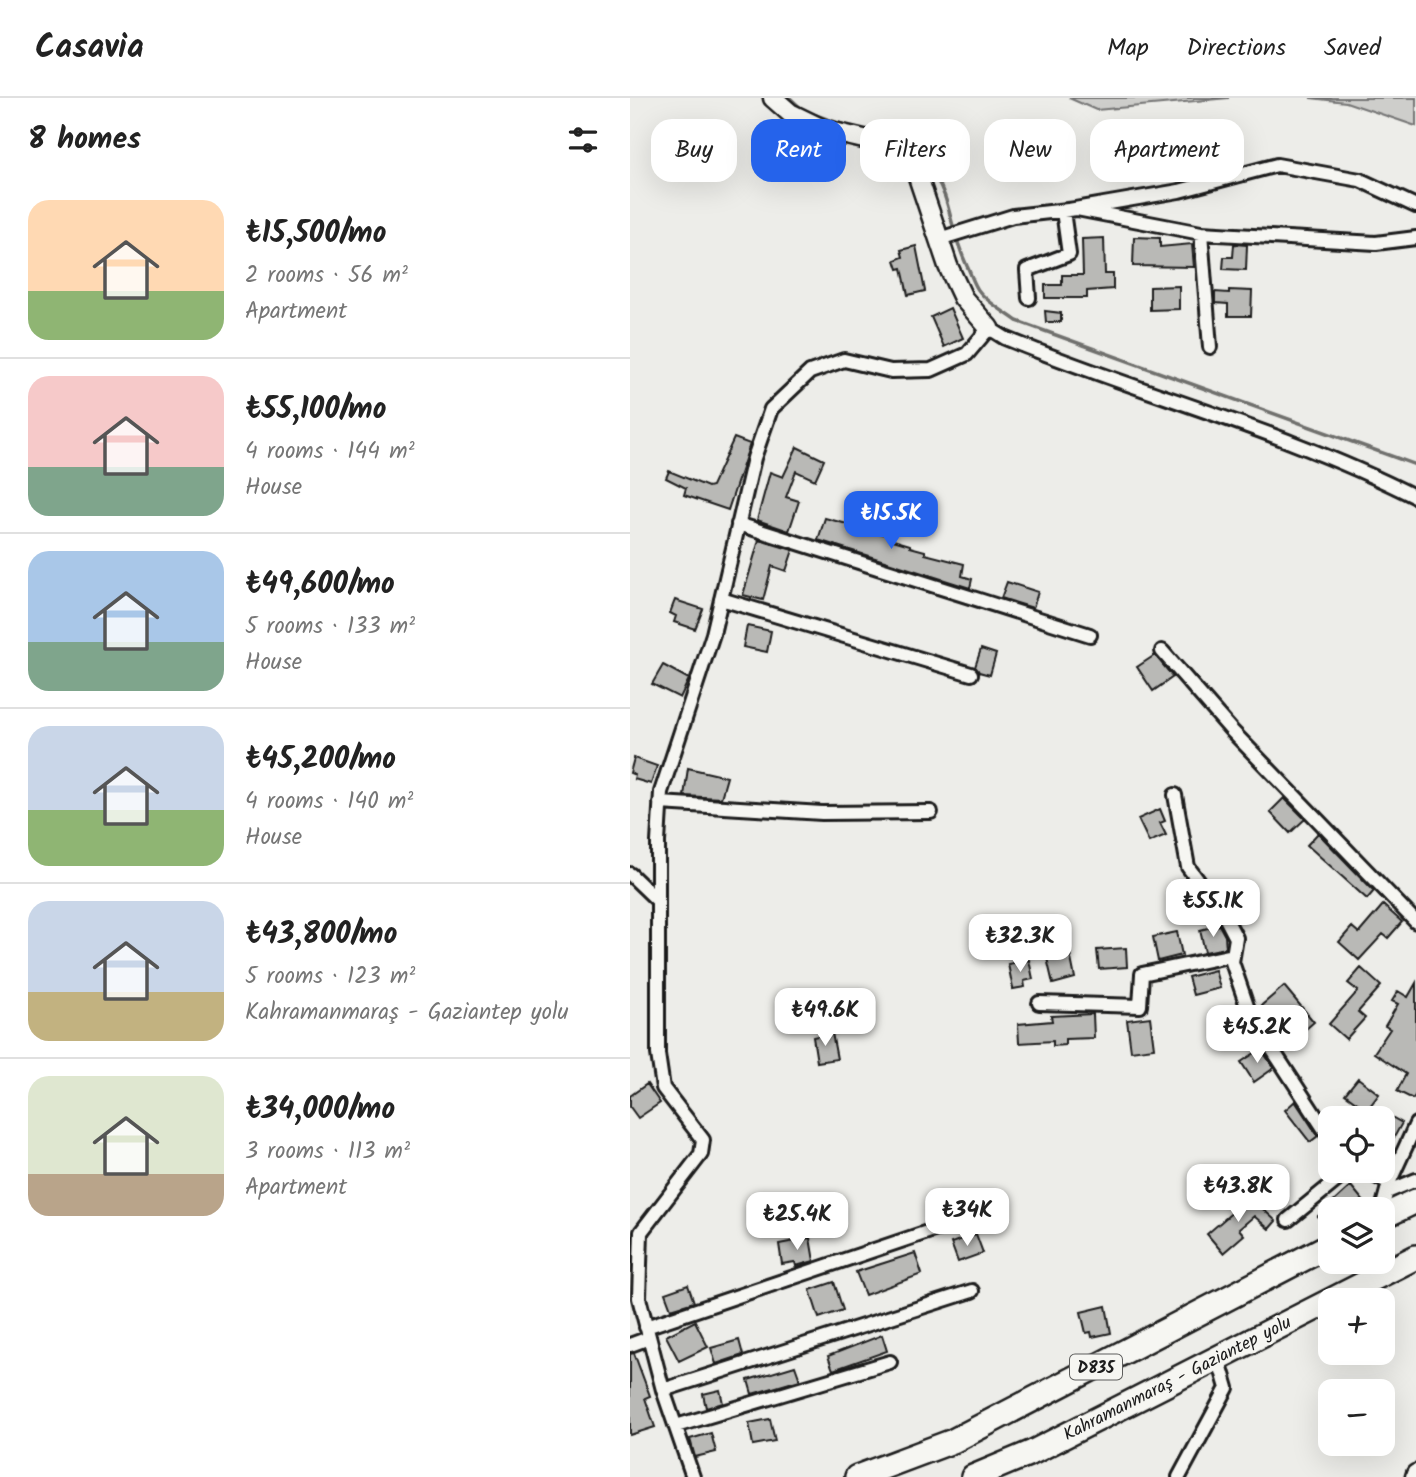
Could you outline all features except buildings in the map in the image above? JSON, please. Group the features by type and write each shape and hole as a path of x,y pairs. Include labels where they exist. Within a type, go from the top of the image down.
{"highway":[{"path":"1395,1211 1416,1201"},
{"name":"D835","path":"857,1477 953,1441 1318,1251"},
{"name":"Kahramanmaraş - Gaziantep yolu","path":"1395,1266 1416,1256"},
{"name":"Kahramanmaraş - Gaziantep yolu","path":"973,1477 1033,1452 1380,1274"}],"street":[{"path":"773,98 790,113 825,130 881,143 915,168 963,298 989,328 1005,338 1126,386 1287,440 1356,467 1416,497"},
{"path":"1063,211 1179,191 1278,165 1360,180 1416,206"},
{"path":"939,239 1013,216 1077,209 1201,233 1376,243 1416,238"},
{"path":"1030,298 1027,270 1069,254 1063,211"},
{"path":"1201,233 1210,347"},
{"path":"694,1477 663,1390 639,1298 641,1232 701,1154 703,1140 663,1088 658,1054 661,792 713,634 754,458 771,409 810,372 844,360 891,371 931,370 967,354 989,328"},
{"path":"738,524 1090,635"},
{"path":"721,599 971,674"},
{"path":"1162,651 1232,731 1416,922"},
{"path":"1175,795 1188,867 1225,917 1236,938 1232,962 1250,1015 1318,1120"},
{"path":"660,803 822,813 931,812"},
{"path":"630,874 658,901"},
{"path":"1039,1003 1140,1006 1142,974 1233,955"},
{"path":"1385,1197 1416,1124"},
{"path":"1388,1187 1416,1180"},
{"path":"1288,1220 1333,1183"},
{"path":"1382,1183 1388,1187"},
{"path":"630,1345 648,1332 969,1218"},
{"path":"663,1390 972,1291"},
{"path":"1179,1477 1227,1388 1218,1357"},
{"path":"676,1426 890,1362"}],"shaded area":[{"path":"1069,98 1229,98 1096,110"},
{"path":"1310,98 1416,98 1416,126 1346,102"}],"waterway":[{"path":"790,98 804,111 847,126"},
{"path":"938,182 976,286 987,299 1017,321 1416,465"}]}
